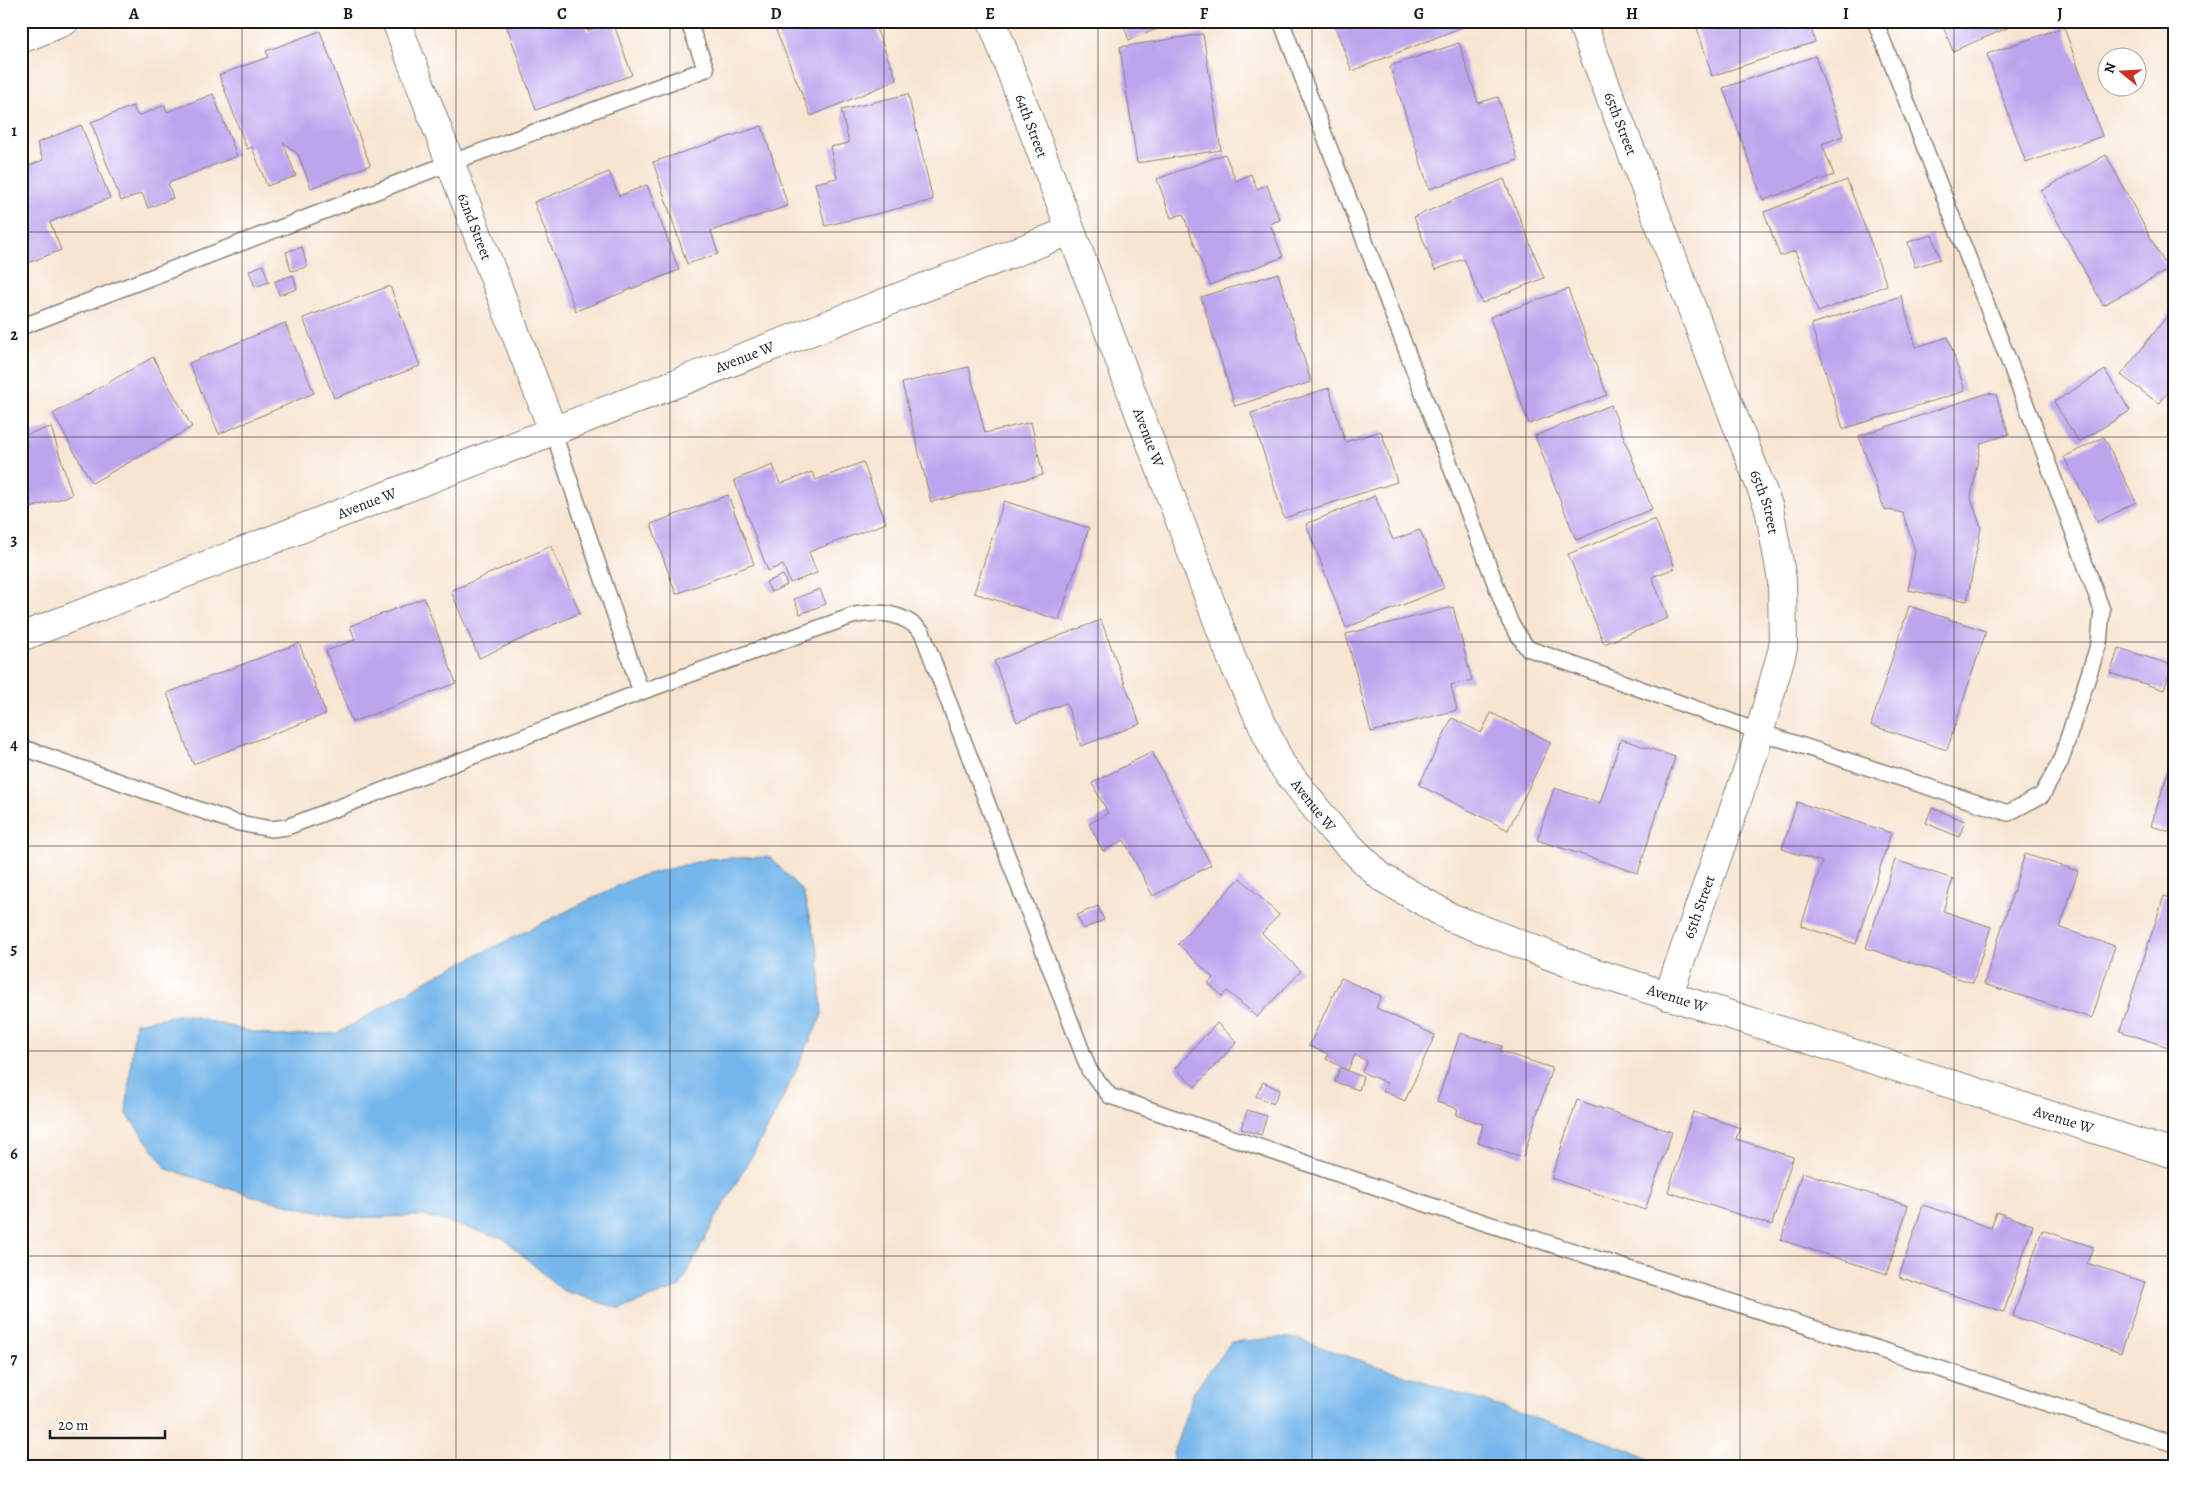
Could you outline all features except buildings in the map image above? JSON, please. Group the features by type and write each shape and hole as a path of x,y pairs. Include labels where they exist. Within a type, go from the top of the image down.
{"street":[{"path":"21,38 65,21"},
{"name":"62nd Street","path":"396,21 553,431"},
{"name":"64th Street","path":"992,21 1070,230"},
{"name":"65th Street","path":"1581,21 1769,508 1782,580 1783,648 1760,732 1668,996"},
{"name":"Avenue W","path":"21,637 1070,230 1233,662 1281,764 1333,830 1381,877 1450,917 1587,970 2174,1154"}],"lane":[{"path":"21,326 450,163 706,69 688,21"},
{"path":"1282,21 1510,622 1526,648 1760,732 2008,812 2042,795 2060,763 2099,643 2102,610 2032,420 1875,21"},
{"path":"553,431 641,692"},
{"path":"21,747 234,822 271,829 286,827 641,692 855,614 876,612 893,614 908,619 922,632 1089,1070 1110,1096 1432,1206 2174,1444"}],"water":[{"path":"770,857 803,892 819,956 822,1015 772,1121 716,1218 680,1287 620,1309 562,1290 503,1238 425,1216 348,1218 259,1198 167,1169 126,1113 135,1023 184,1014 243,1030 275,1036 338,1033 433,977 636,877 709,859"},
{"path":"1290,1337 1627,1449 1665,1467 1174,1467 1173,1454 1194,1391 1231,1342"}]}
